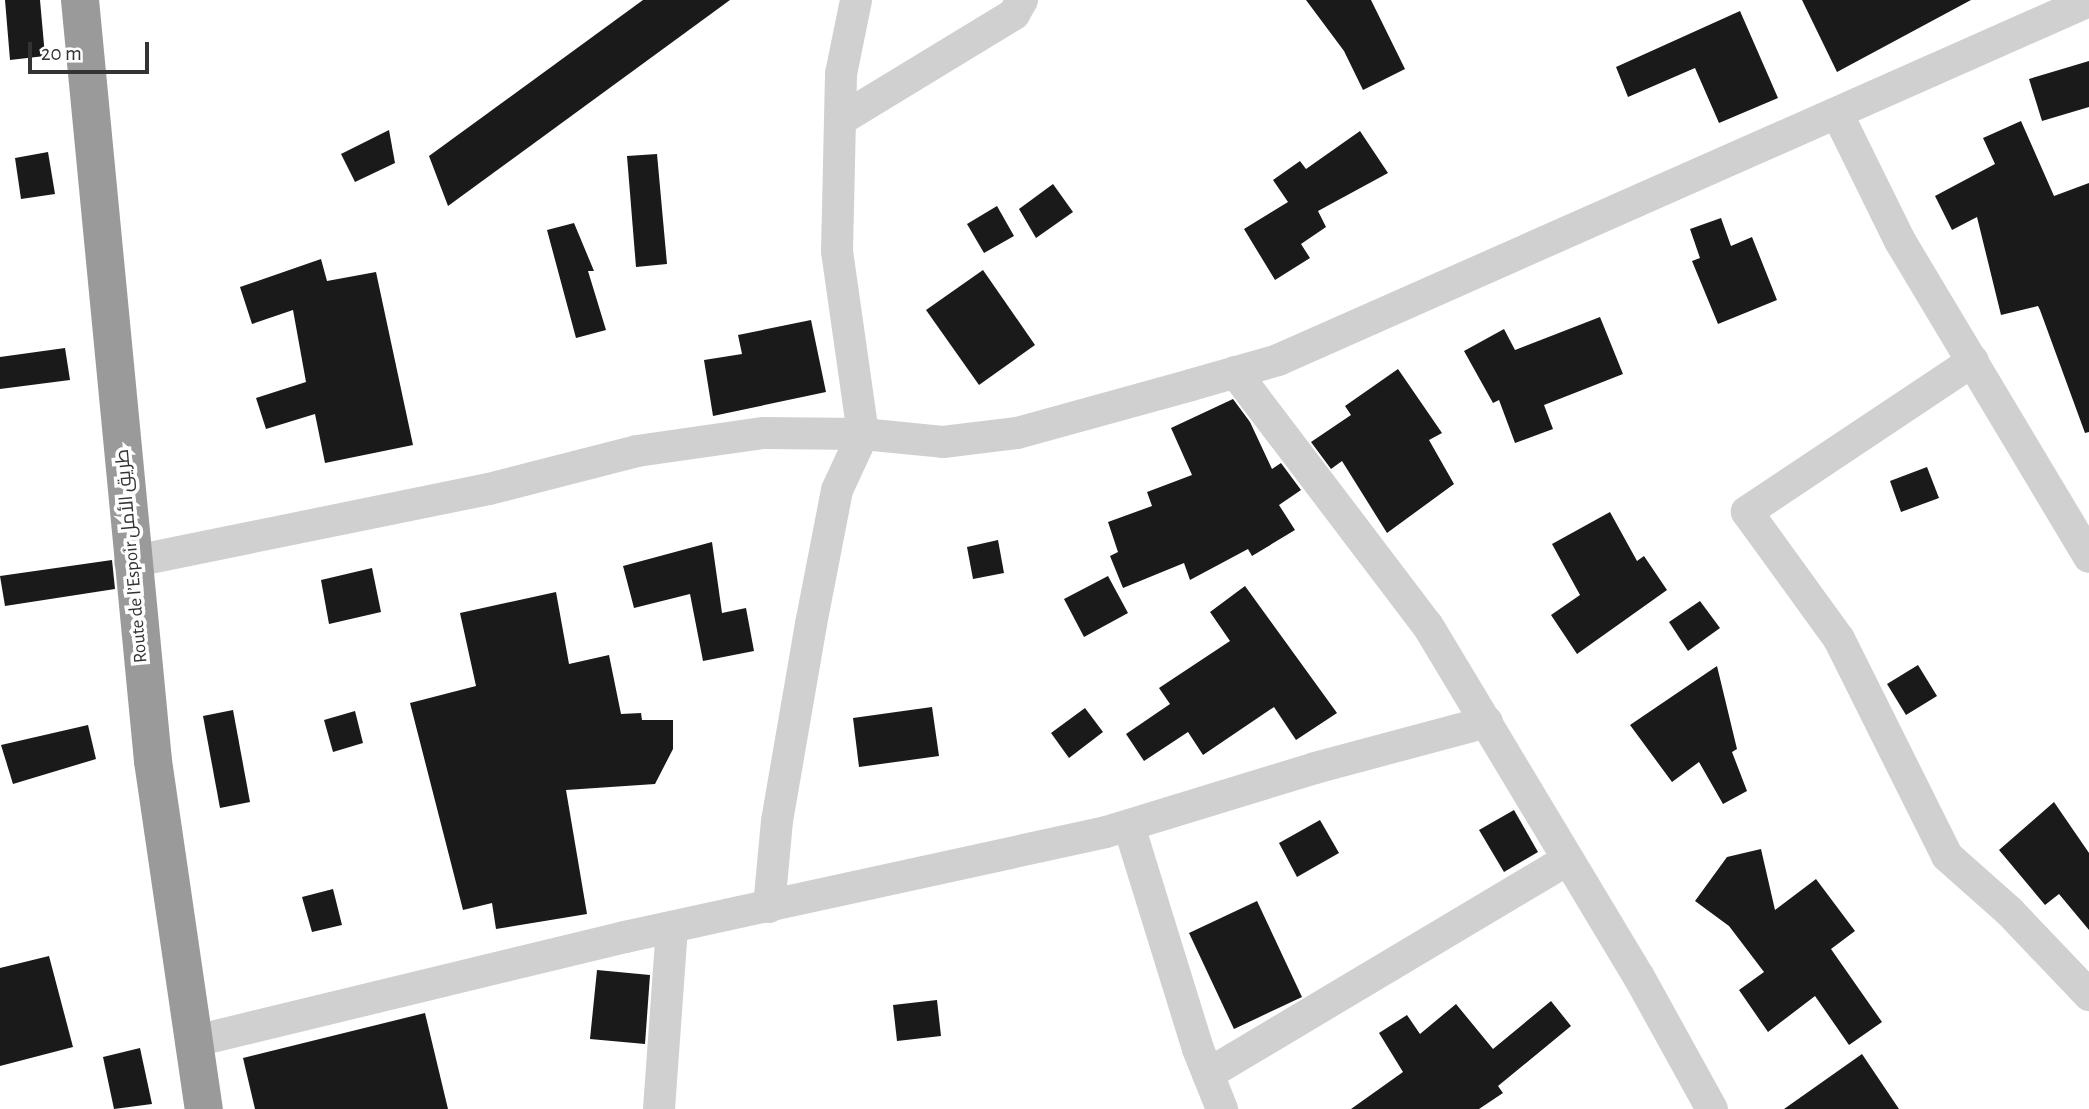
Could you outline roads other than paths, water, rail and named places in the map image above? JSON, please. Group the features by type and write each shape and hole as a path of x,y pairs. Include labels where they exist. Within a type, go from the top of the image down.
{"highway":[{"name":"Route de l’Espoir طريق الأمل","path":"80,0 131,562 191,1042 204,1109"}],"street":[{"path":"769,907 776,821 837,490 863,433 837,251 841,74 856,0"},
{"path":"840,121 1014,14 1022,0"},
{"path":"131,562 489,489 637,451 764,433 863,433 943,442 1017,433 1235,372 1278,359 1838,115 2089,1"},
{"path":"1838,115 1900,241 2089,557"},
{"path":"1973,361 1746,512 1839,639 1947,856 2010,912 2089,995"},
{"path":"1235,372 1406,596 1487,722 1712,1109"},
{"path":"191,1042 672,927 1129,826 1315,768 1487,722"},
{"path":"1129,826 1222,1109"},
{"path":"1208,1073 1568,859"},
{"path":"659,1109 672,927"}]}
